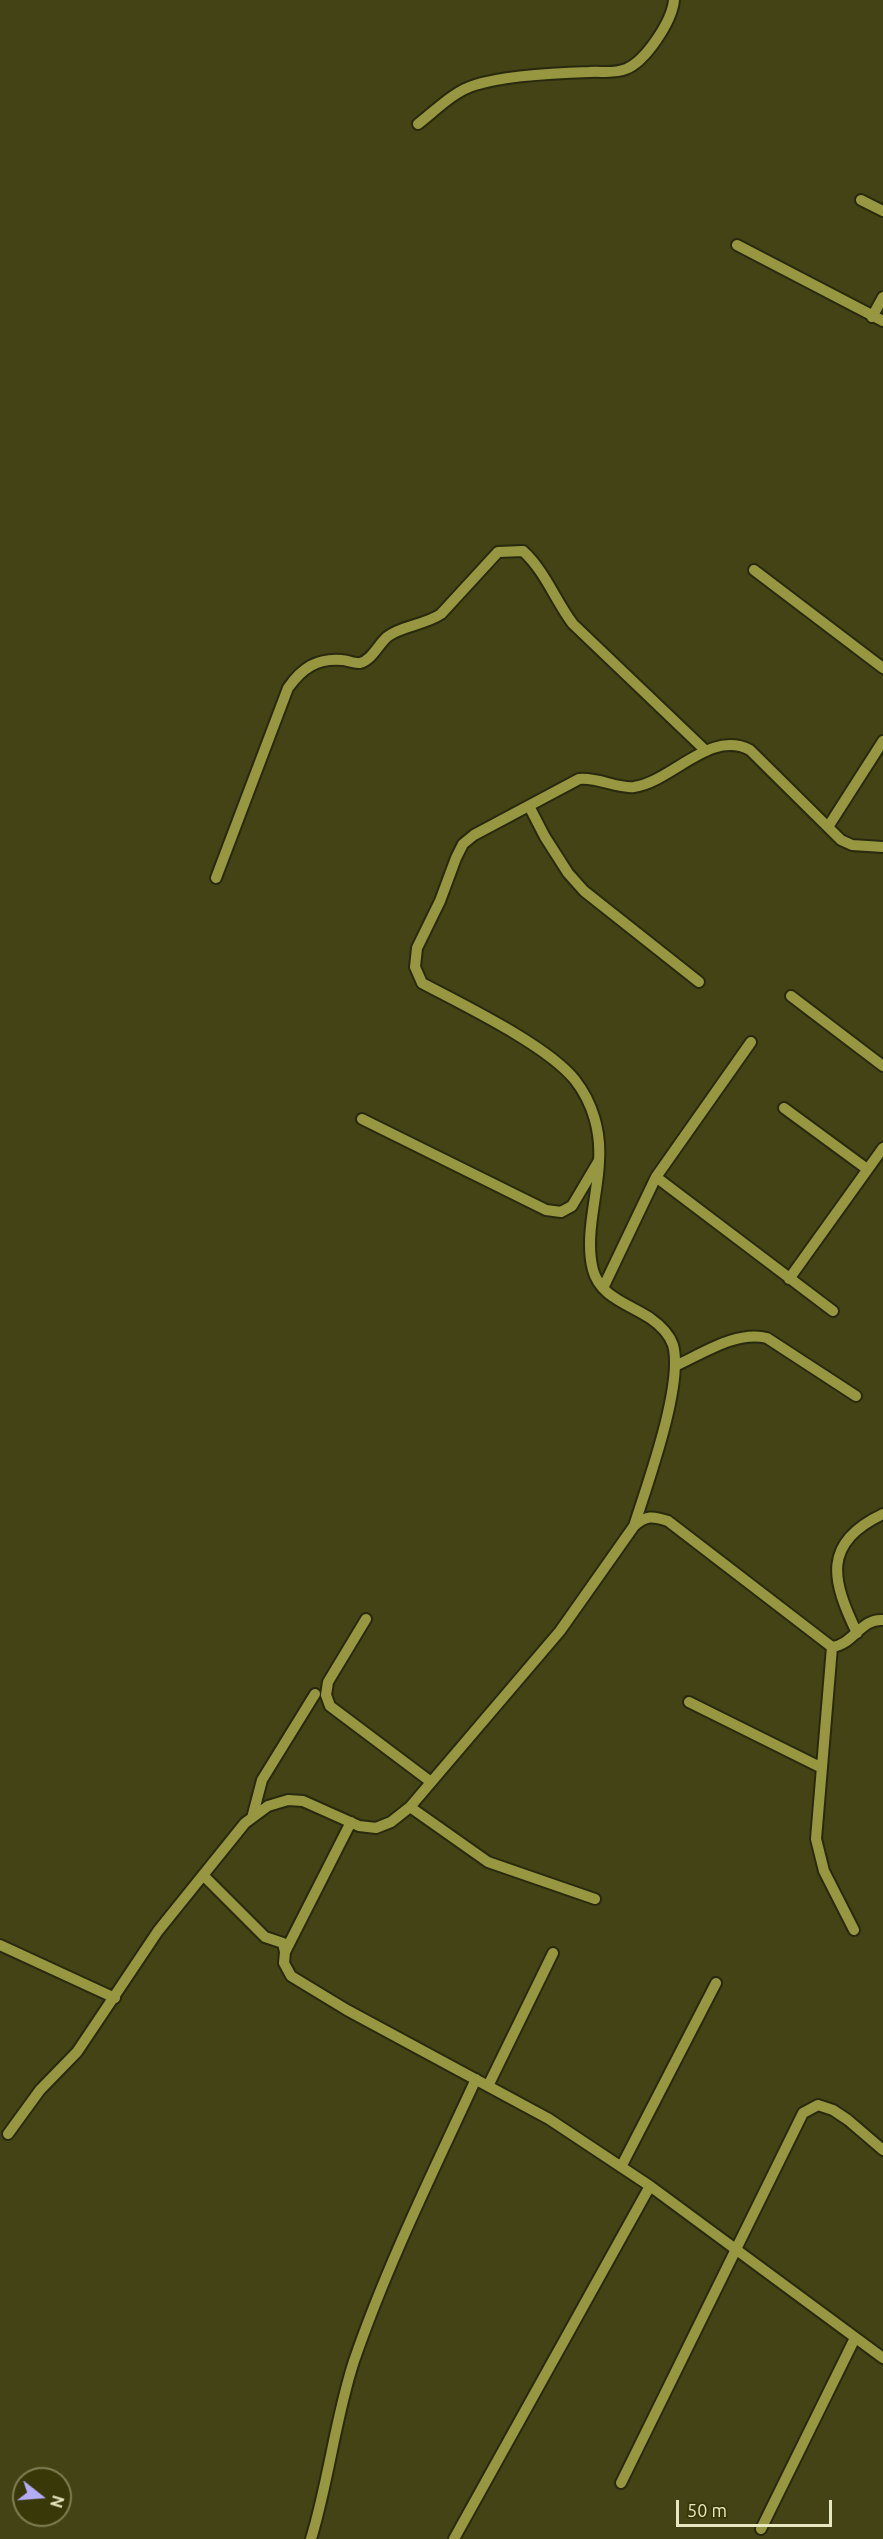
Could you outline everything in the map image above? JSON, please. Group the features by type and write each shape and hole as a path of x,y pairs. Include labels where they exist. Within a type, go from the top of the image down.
{"street":[{"path":"418,124 472,85 590,71 615,73 628,69 664,30 673,13 674,0"},
{"path":"861,200 883,211"},
{"path":"736,244 883,321"},
{"path":"872,317 883,297"},
{"path":"216,878 288,688 296,677 320,660 360,663 368,658 387,637 431,621 441,614 498,552 524,551 573,624 706,751"},
{"path":"754,570 883,668"},
{"path":"828,828 883,741"},
{"path":"634,1526 659,1448 675,1366 673,1345 665,1330 648,1317 618,1302 603,1288 593,1271 590,1249 600,1159 596,1122 589,1101 574,1078 544,1054 422,982 415,967 417,948 464,844 474,835 579,779 593,778 631,787 649,783 706,751 727,744 738,744 750,750 841,840 852,845 883,847"},
{"path":"529,806 544,837 584,891 699,982"},
{"path":"791,996 883,1066"},
{"path":"603,1288 656,1177 752,1042"},
{"path":"784,1108 867,1168"},
{"path":"362,1119 546,1210 561,1212 572,1206 600,1159"},
{"path":"789,1279 883,1148"},
{"path":"656,1177 833,1311"},
{"path":"675,1366 741,1337 754,1335 767,1338 856,1396"},
{"path":"857,1633 841,1599 837,1559 856,1530 883,1514"},
{"path":"8,2134 40,2090 77,2052 158,1931 252,1818 268,1806 288,1800 303,1801 351,1822 376,1828 391,1822 410,1807 560,1631 634,1526 643,1518 654,1516 668,1521 832,1647 842,1646 868,1623 883,1620"},
{"path":"366,1619 328,1682 326,1695 330,1706 432,1782"},
{"path":"832,1647 817,1851 824,1871 854,1930"},
{"path":"252,1818 262,1780 315,1694"},
{"path":"689,1702 822,1768"},
{"path":"410,1807 488,1862 595,1899"},
{"path":"285,1952 351,1822"},
{"path":"203,1875 265,1937 283,1943 284,1963 291,1976 347,2010 549,2119 650,2186 883,2358"},
{"path":"0,1945 115,1998"},
{"path":"488,2086 553,1953"},
{"path":"621,2167 716,1983"},
{"path":"311,2539 327,2481 338,2420 355,2360 413,2215 476,2079"},
{"path":"621,2483 803,2113 818,2105 832,2110 883,2150"},
{"path":"454,2539 650,2186"},
{"path":"761,2529 855,2338"}]}
